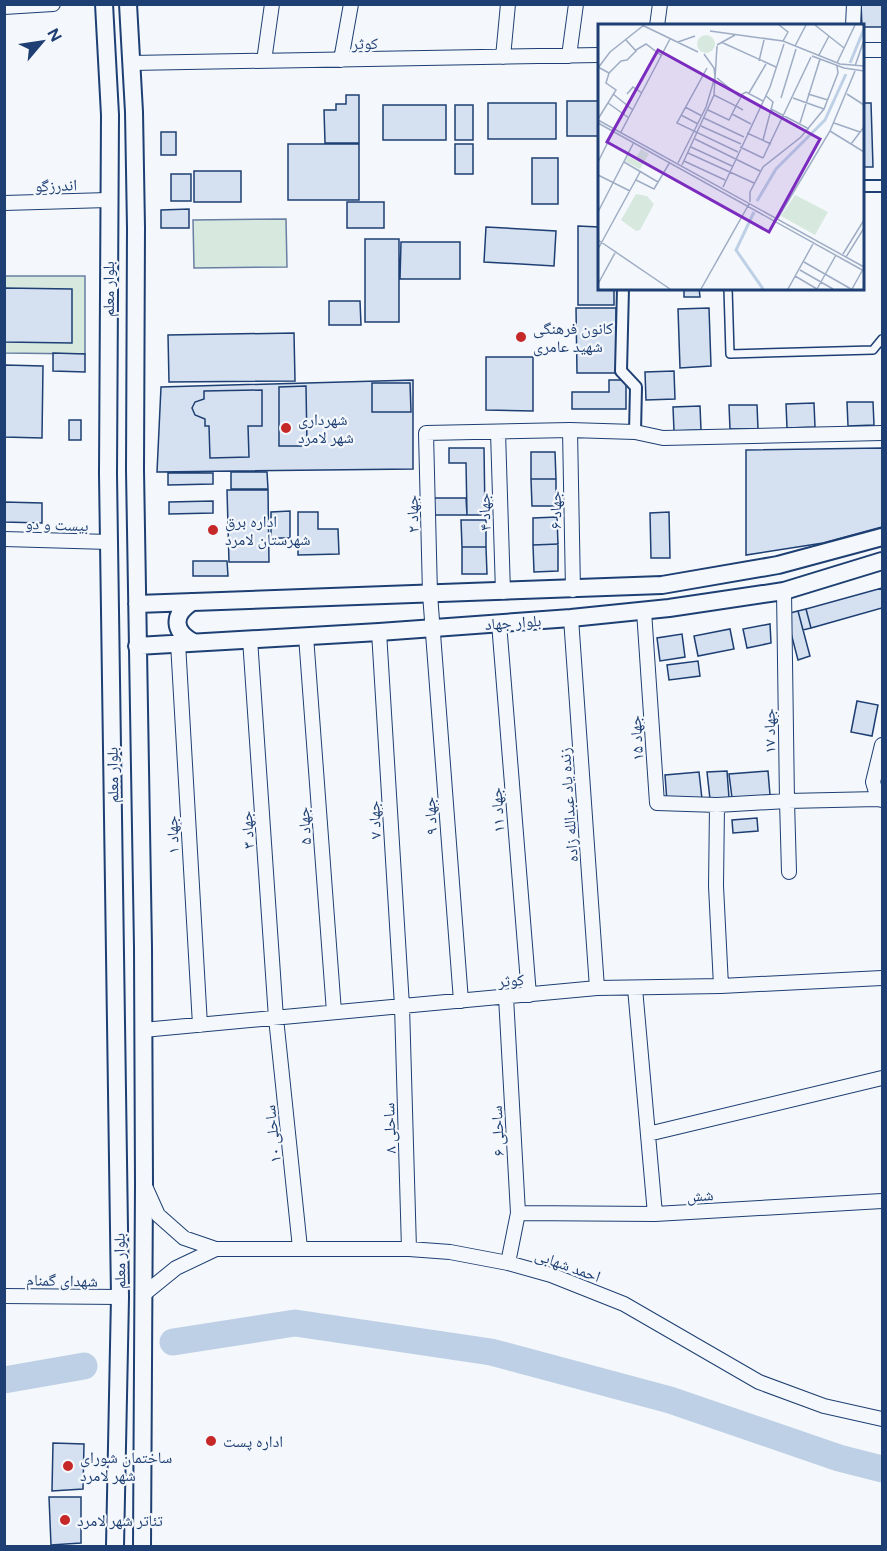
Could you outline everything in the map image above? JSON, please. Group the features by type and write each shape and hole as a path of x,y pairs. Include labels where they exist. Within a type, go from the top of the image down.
{"street":[{"path":"4,7 53,4"},
{"name":"بلوار معلم","path":"104,4 110,115 108,200 109,542 120,1298 115,1546"},
{"name":"بلوار معلم","path":"128,4 136,228 135,470 142,874 144,1184 142,1546"},
{"path":"264,61 272,4"},
{"path":"341,60 351,4"},
{"path":"503,57 508,4"},
{"path":"569,56 576,4"},
{"path":"657,24 660,4"},
{"path":"853,24 854,4"},
{"path":"863,50 882,50"},
{"name":"کوثر","path":"131,63 598,55"},
{"path":"863,186 882,186"},
{"name":"اندرزگو","path":"4,203 108,200"},
{"path":"623,290 621,370 636,387 635,432"},
{"path":"498,432 570,430 635,432 663,438 882,434"},
{"name":"جهاد ۶","path":"570,430 573,590"},
{"name":"جهاد ۲","path":"433,628 426,433 498,432"},
{"name":"جهاد ۴","path":"498,432 503,592"},
{"name":"بلوار جهاد","path":"137,604 662,585 778,565 882,537"},
{"name":"بیست و دو","path":"4,538 109,542"},
{"name":"بلوار جهاد","path":"138,646 379,632 644,611 784,591 882,561"},
{"name":"جهاد ۱۷","path":"784,591 789,872"},
{"path":"185,643 178,628 177,617 183,608 192,603"},
{"name":"جهاد ۱۵","path":"644,611 657,803 717,805"},
{"name":"زنده یاد عبدالله زاده","path":"571,618 597,988"},
{"name":"جهاد ۱۱","path":"499,623 529,995"},
{"name":"جهاد ۹","path":"433,628 461,1001"},
{"name":"جهاد ۷","path":"379,632 402,1006"},
{"name":"جهاد ۵","path":"306,636 334,1012"},
{"name":"جهاد ۳","path":"250,639 276,1018"},
{"name":"جهاد ۱","path":"185,643 200,1025"},
{"path":"721,986 716,886 717,805 787,801 880,800 873,782 882,745"},
{"path":"113,875 142,874"},
{"name":"کوثر","path":"143,1030 597,988 721,986 882,978"},
{"path":"635,988 655,1214"},
{"name":"ساحلی ۶","path":"506,997 518,1213 508,1263"},
{"name":"ساحلی ۸","path":"402,1006 409,1249"},
{"name":"ساحلی ۱۰","path":"276,1018 300,1248"},
{"path":"648,1134 882,1078"},
{"name":"احمد شهابی","path":"144,1184 158,1215 184,1238 216,1249 409,1249 450,1252 508,1263 551,1275 624,1304 759,1382 825,1406 882,1419"},
{"name":"شش","path":"518,1213 655,1214 882,1201"},
{"name":"احمد شهابی","path":"144,1294 176,1268 216,1249"},
{"name":"شهدای گمنام","path":"4,1296 120,1298"}],"lane":[{"path":"728,290 730,354 873,350 882,339"}],"shaded area":[{"path":"286,219 287,267 194,268 193,220"},
{"path":"5,276 85,276 85,354 5,353"}],"building":[{"path":"861,4 882,4 882,27 863,27"},
{"path":"346,95 359,95 359,143 325,143 324,110 336,110 336,104 346,104"},
{"path":"567,101 598,101 598,136 567,136"},
{"path":"488,103 556,103 556,139 488,139"},
{"path":"863,103 871,103 873,167 863,167"},
{"path":"383,105 446,105 446,140 383,140"},
{"path":"455,105 473,105 473,140 455,140"},
{"path":"161,132 176,132 176,155 161,155"},
{"path":"288,144 359,144 359,200 288,200"},
{"path":"455,144 473,144 473,174 455,174"},
{"path":"532,158 558,158 558,204 532,204"},
{"path":"194,171 241,171 241,202 194,202"},
{"path":"171,174 191,174 191,201 171,201"},
{"path":"347,202 384,202 384,228 347,228"},
{"path":"189,209 189,228 161,228 161,210"},
{"path":"578,226 598,227 598,290 614,290 614,305 578,305"},
{"path":"486,227 556,231 554,266 484,262"},
{"path":"365,239 399,239 399,322 365,322"},
{"path":"401,242 460,242 460,279 400,279"},
{"path":"4,288 72,289 72,343 4,342"},
{"path":"684,290 699,290 700,297 684,297"},
{"path":"329,301 360,301 361,325 329,325"},
{"path":"576,308 616,308 616,373 577,373"},
{"path":"709,308 711,366 680,368 678,309"},
{"path":"294,333 295,381 169,382 168,335"},
{"path":"53,353 85,354 85,372 53,371"},
{"path":"486,357 533,357 533,411 486,410"},
{"path":"4,365 43,366 42,438 4,437"},
{"path":"674,371 675,399 646,400 645,372"},
{"name":"شهرداری شهر لامرد","path":"413,380 413,469 157,472 161,387"},
{"path":"609,380 626,380 626,409 572,409 572,392 609,392"},
{"path":"372,383 410,383 411,412 372,412"},
{"path":"306,386 307,446 279,446 279,387"},
{"path":"262,390 262,426 248,426 249,457 210,458 209,426 205,426 205,419 195,415 192,408 195,402 204,399 204,391"},
{"path":"847,402 873,402 874,425 848,426"},
{"path":"814,403 815,427 787,428 786,404"},
{"path":"729,405 757,405 758,429 730,429"},
{"path":"700,406 701,430 674,431 673,407"},
{"path":"69,420 81,420 81,440 69,440"},
{"path":"449,448 484,448 485,515 467,515 466,463 449,463"},
{"path":"882,448 882,527 823,543 746,555 746,450"},
{"path":"531,452 555,452 556,479 531,479"},
{"path":"231,472 267,472 268,489 231,489"},
{"path":"168,473 213,473 213,484 168,485"},
{"path":"531,479 556,479 556,506 532,506"},
{"path":"227,490 268,490 269,562 229,562"},
{"path":"434,498 466,498 467,515 434,515"},
{"path":"213,501 213,513 169,514 169,502"},
{"path":"4,502 42,503 42,523 4,522"},
{"path":"290,511 290,538 271,538 271,512"},
{"path":"298,512 318,512 318,529 338,529 339,554 298,555"},
{"path":"669,512 670,558 651,558 650,513"},
{"path":"557,517 558,544 533,545 533,518"},
{"path":"461,520 486,520 486,547 462,547"},
{"path":"558,544 558,571 534,572 533,545"},
{"path":"462,547 486,547 487,574 462,574"},
{"path":"193,561 227,561 228,576 193,576"},
{"path":"882,588 882,608 811,628 806,609"},
{"path":"806,609 811,628 803,630 798,611"},
{"path":"798,611 810,656 798,660 786,614"},
{"path":"770,624 771,643 747,648 743,629"},
{"path":"730,629 734,649 698,656 694,636"},
{"path":"682,634 685,657 660,661 657,638"},
{"path":"698,661 700,676 669,680 667,665"},
{"path":"857,701 878,705 872,736 851,732"},
{"path":"727,771 729,798 710,799 707,772"},
{"path":"768,771 770,795 732,798 729,774"},
{"path":"699,772 702,799 667,802 665,775"},
{"path":"757,818 758,831 733,833 732,820"},
{"name":"ساختمان شورای شهر لامرد","path":"53,1443 84,1444 83,1489 52,1491"},
{"name":"تئاتر شهر لامرد","path":"49,1497 81,1497 81,1543 51,1545"}],"waterway":[{"path":"173,1342 295,1323 491,1352 670,1400 839,1458 882,1469"},
{"path":"4,1380 84,1366"}],"place":[{"name":"کانون فرهنگی شهید عامری","path":"521,337"},
{"name":"شهرداری شهر لامرد","path":"286,428"},
{"name":"اداره برق شهرستان لامرد","path":"213,530"},
{"name":"اداره پست","path":"211,1441"},
{"name":"ساختمان شورای شهر لامرد","path":"68,1466"},
{"name":"تئاتر شهر لامرد","path":"65,1520"}]}
